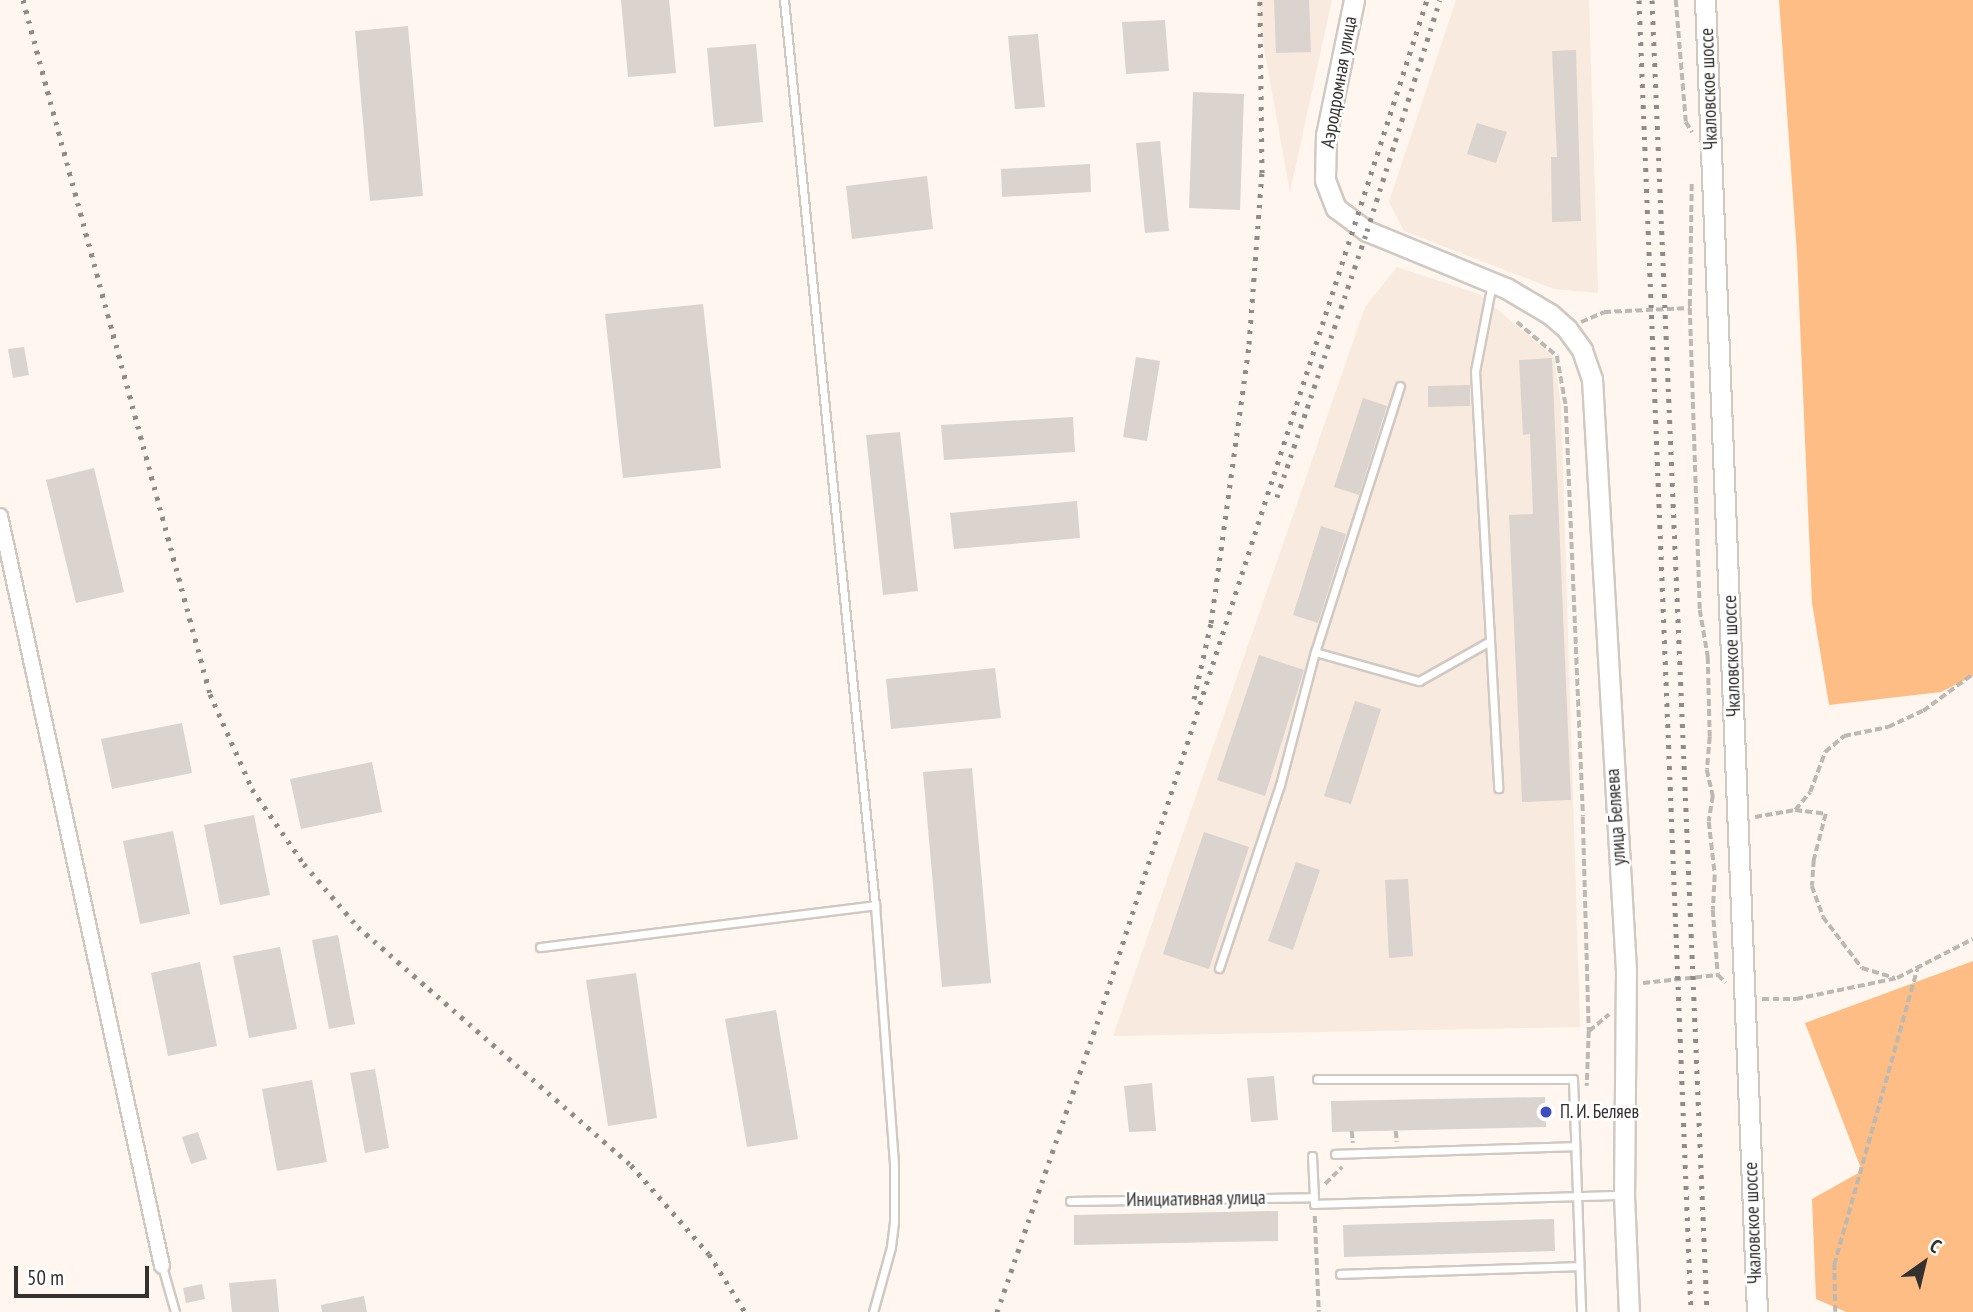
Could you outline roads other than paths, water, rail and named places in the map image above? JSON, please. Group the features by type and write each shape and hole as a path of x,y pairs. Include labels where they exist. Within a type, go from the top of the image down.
{"street":[{"name":"Аэродромная улица","path":"1354,0 1326,135 1325,180 1336,208 1367,231 1493,283 1540,308 1567,329"},
{"name":"Чкаловское шоссе","path":"1705,0 1757,1312"},
{"name":"улица Беляева","path":"1567,329 1582,349 1592,379 1626,1000 1624,1195 1629,1312"},
{"path":"0,516 162,1266"}],"lane":[{"path":"784,0 874,905 895,1192 891,1247 873,1312"},
{"path":"1493,283 1475,371 1498,789"},
{"path":"1219,968 1280,785 1315,652 1400,386"},
{"path":"1315,652 1419,681 1490,642"},
{"path":"540,947 874,905"},
{"path":"1317,1079 1573,1079 1581,1312"},
{"path":"1335,1154 1575,1146"},
{"path":"1312,1156 1314,1201"},
{"name":"Инициативная улица","path":"1070,1201 1314,1201 1624,1195"},
{"path":"162,1266 175,1312"},
{"path":"1340,1274 1579,1266"}],"railway":[{"path":"23,0 210,694 252,789 304,864 358,927 631,1165 709,1254 745,1312"},
{"path":"1194,699 1211,623 1249,344 1262,173 1260,0"},
{"path":"997,1312 1100,1014 1427,0"},
{"path":"1277,497 1367,231 1440,0"},
{"path":"1639,0 1691,1312"},
{"path":"1652,0 1707,1312"}],"place":[{"name":"П. И. Беляев","path":"1546,1112"}]}
